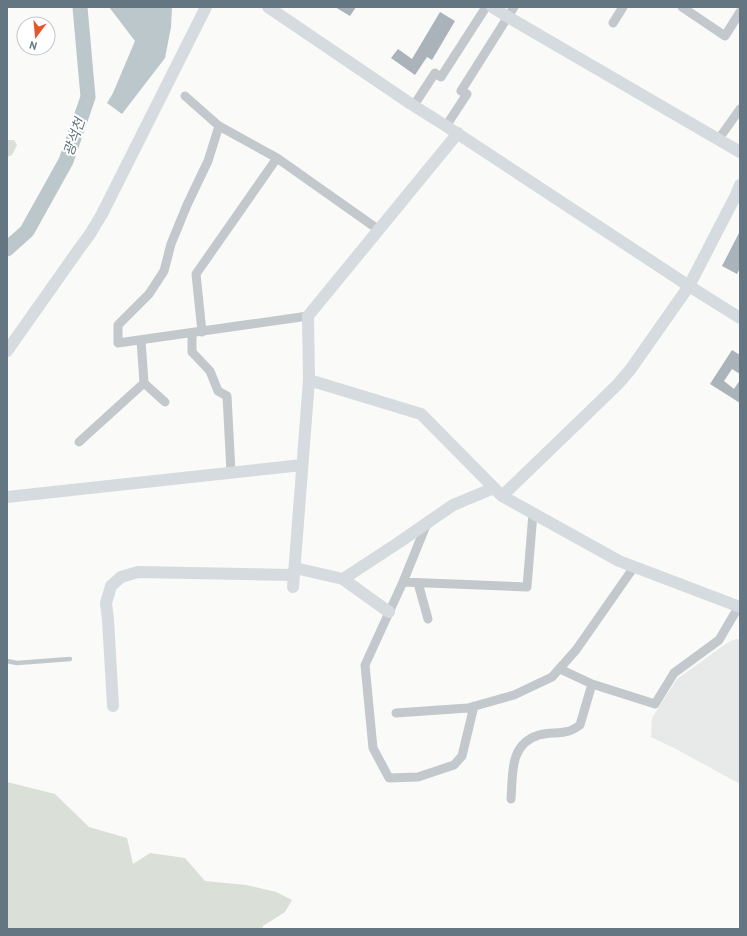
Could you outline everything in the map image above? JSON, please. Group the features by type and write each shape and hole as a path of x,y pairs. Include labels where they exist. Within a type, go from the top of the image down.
{"street":[{"path":"7,351 90,234 102,214 206,7"},
{"path":"268,7 414,105 740,318"},
{"path":"414,105 436,73 441,77 486,7"},
{"path":"492,7 511,12 718,140 740,152"},
{"path":"613,23 623,7"},
{"path":"682,7 725,36 740,12"},
{"path":"446,126 466,94 461,91 511,12"},
{"path":"185,96 218,126 277,158 379,230"},
{"path":"718,140 740,109"},
{"path":"218,126 208,162 187,205 171,244 164,271 149,294 118,326 118,343 308,316"},
{"path":"294,577 309,380 308,316 458,133"},
{"path":"202,332 196,274 277,158"},
{"path":"113,706 106,603 111,586 120,577 138,572 343,578 453,505 498,492 618,384 630,370 689,286 740,185"},
{"path":"192,333 192,352 210,371 218,390 227,396 230,472"},
{"path":"141,340 144,383 165,402"},
{"path":"309,380 420,414 498,492 619,561 739,607 720,640 674,673 655,704 592,684 560,669"},
{"path":"79,442 144,383"},
{"path":"7,497 302,465"},
{"path":"403,582 527,587 533,513"},
{"path":"427,523 403,582 365,665 373,748 390,778 418,777 454,765 462,756 474,706"},
{"path":"396,713 468,708 514,695 552,678 576,650 634,567"},
{"path":"343,578 389,612"},
{"path":"418,583 428,619"},
{"path":"510,800 513,763 517,751 526,741 539,735 570,731 580,725 592,684"}],"lane":[{"path":"7,661 17,663 70,658"}],"shaded area":[{"path":"109,7 172,7 171,27 165,58 122,114 107,103 113,93 135,41"},
{"path":"8,140 14,140 17,145 12,155 7,157"},
{"path":"737,639 740,640 740,784 651,737 652,718 677,679 730,641"},
{"path":"7,782 55,794 89,827 127,838 133,864 150,853 185,858 205,881 246,885 276,892 292,900 285,912 263,926 262,929 7,929"}],"building":[{"path":"335,7 356,7 350,16"},
{"path":"440,12 455,21 432,60 427,57 415,75 391,58 398,49 412,59"},
{"path":"740,231 740,268 737,274 722,266"},
{"path":"732,350 740,355 740,374 732,369 724,381 734,389 740,380 740,403 710,384"}],"waterway":[{"name":"광석천","path":"7,249 27,231 66,161 88,97 80,7"}]}
